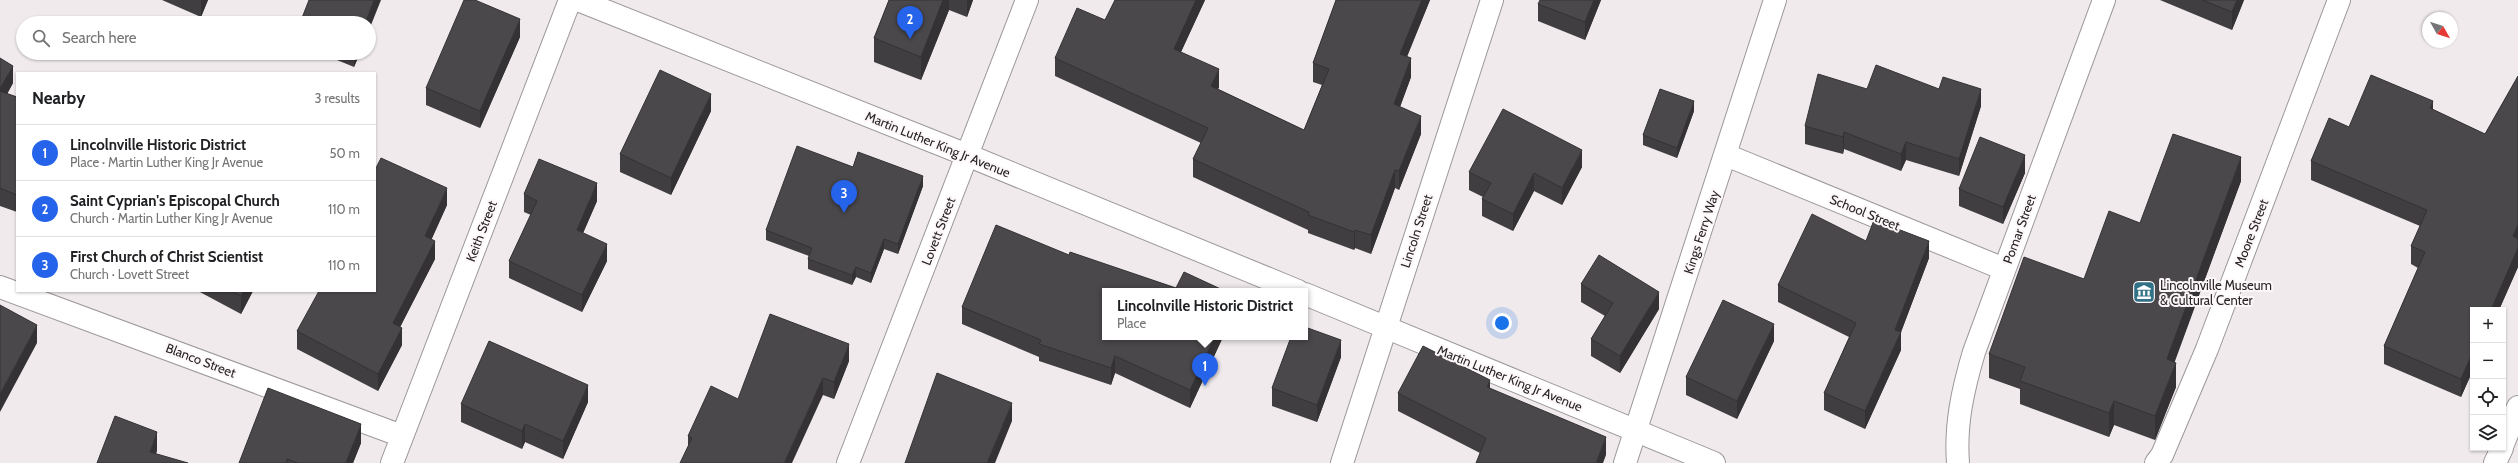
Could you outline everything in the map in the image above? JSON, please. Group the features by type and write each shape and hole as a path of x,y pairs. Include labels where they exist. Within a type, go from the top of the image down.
{"street":[{"name":"Keith Street","path":"392,463 570,0"},
{"name":"Martin Luther King Jr Avenue","path":"578,0 967,155 1291,288"},
{"name":"Lovett Street","path":"848,463 1027,0"},
{"name":"Lincoln Street","path":"1342,463 1492,0"},
{"name":"Kings Ferry Way","path":"1625,463 1775,0"},
{"name":"Pomar Street","path":"1958,463 1957,444 1961,397 1974,352 2104,0"},
{"name":"Moore Street","path":"2156,463 2162,454 2207,349 2338,0"},
{"name":"School Street","path":"1726,155 2004,269"},
{"name":"Blanco Street","path":"0,287 402,436"},
{"name":"Martin Luther King Jr Avenue","path":"1308,295 1714,463"},
{"path":"2506,437 2518,407"},
{"path":"2495,463 2501,451"}],"building":[{"path":"309,0 374,0 368,16 303,16"},
{"path":"464,0 475,0 520,19 480,111 426,88"},
{"path":"889,0 943,0 921,57 874,38"},
{"path":"1115,0 1196,0 1174,49 1219,69 1211,86 1304,130 1329,69 1313,63 1336,0 1422,0 1400,54 1411,58 1394,104 1421,116 1399,171 1395,170 1371,235 1355,230 1354,232 1308,215 1309,212 1193,159 1208,128 1055,58 1077,8 1105,20"},
{"path":"1540,0 1594,0 1585,22 1538,4"},
{"path":"2202,0 2237,0 2232,12"},
{"path":"0,58 13,66 0,89"},
{"path":"1876,65 1939,89 1943,77 1981,89 1959,159 1906,142 1901,154 1844,132 1843,137 1805,126 1818,74 1867,89"},
{"path":"660,70 711,94 671,178 620,154"},
{"path":"2371,75 2433,101 2430,108 2485,134 2518,76 2518,225 2513,236 2518,239 2518,248 2492,307 2470,307 2470,359 2461,379 2384,346 2425,252 2411,246 2427,210 2311,161 2329,118 2349,127"},
{"path":"1660,89 1694,101 1677,148 1643,135"},
{"path":"0,91 16,97 16,195 0,188"},
{"path":"1503,109 1582,150 1562,188 1534,173 1513,214 1482,199 1491,183 1469,172"},
{"name":"Lincolnville Museum & Cultural Center","path":"2173,134 2241,157 2167,359 2176,363 2155,416 2114,401 2109,413 2020,381 2025,367 1989,354 2024,257 2084,279 2109,211 2140,223"},
{"path":"1980,137 2025,155 2003,207 1959,189"},
{"path":"797,146 853,167 858,152 923,176 898,244 884,239 871,273 856,267 852,275 808,259 812,248 766,230"},
{"path":"381,158 447,188 425,236 435,241 393,323 402,328 378,374 297,331 318,292 376,292 376,168"},
{"path":"539,159 597,183 577,230 607,244 582,295 509,261 537,201 524,194"},
{"path":"1812,214 1866,241 1874,220 1929,241 1895,330 1901,332 1865,411 1824,393 1856,323 1778,285"},
{"path":"996,225 1069,255 1070,252 1176,288 1102,288 1102,340 1214,340 1190,390 1115,356 1111,368 1039,344 1041,340 962,307"},
{"path":"1599,255 1659,292 1620,356 1591,339 1613,303 1581,284"},
{"path":"1184,272 1219,288 1176,288"},
{"path":"233,292 243,292 241,296"},
{"path":"1723,300 1774,324 1737,401 1686,377"},
{"path":"0,305 37,325 0,394"},
{"path":"770,314 849,344 834,382 823,378 784,463 680,463 692,438 688,436 711,386 738,399"},
{"path":"1308,328 1341,340 1317,405 1272,388 1290,340 1308,340"},
{"path":"489,341 588,385 563,441 525,424 522,431 461,404"},
{"path":"1423,346 1490,380 1487,387 1606,437 1596,463 1476,463 1486,438 1398,393"},
{"path":"937,373 1012,403 987,463 905,463"},
{"path":"268,388 361,424 346,463 298,463 287,459 286,463 239,463"},
{"path":"115,416 157,432 150,452 188,463 97,463"}],"place":[{"name":"Saint Cyprian's Episcopal Church","path":"910,39"},
{"name":"First Church of Christ Scientist","path":"844,213"},
{"name":"Lincolnville Museum & Cultural Center","path":"2144,292"},
{"name":"Lincolnville Historic District","path":"1205,386"}]}
